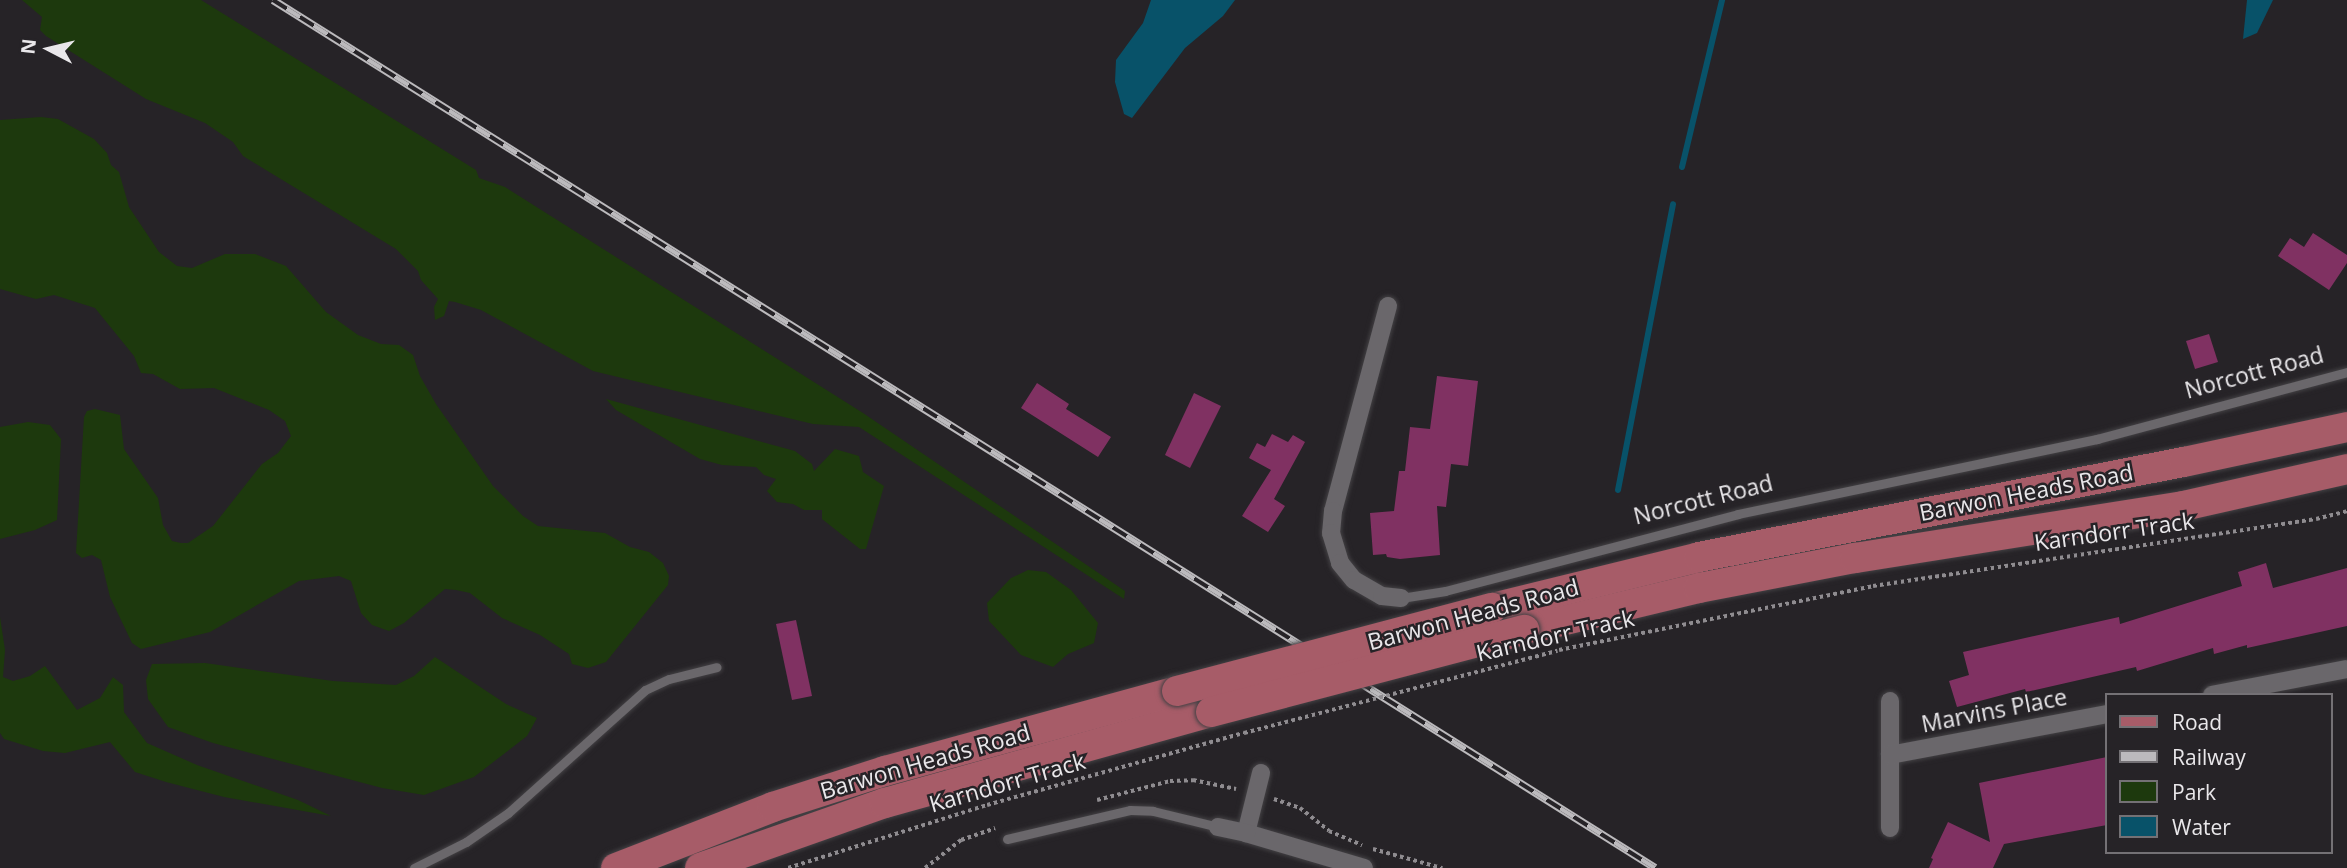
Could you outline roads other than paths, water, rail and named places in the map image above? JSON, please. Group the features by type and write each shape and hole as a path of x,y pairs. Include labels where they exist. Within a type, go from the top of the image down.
{"main road":[{"name":"Barwon Heads Road","path":"616,868 773,807 885,771 1492,608 1816,532 2184,462 2347,427"},
{"name":"Barwon Heads Road","path":"699,868 885,803 1211,712 1524,630 1712,586 1855,558 2183,506 2347,469"}],"street":[{"name":"Norcott Road","path":"1388,306 1333,511 1331,533 1340,563 1354,580 1382,596 1401,598"},
{"path":"2222,693 2347,669"},
{"name":"Marvins Place","path":"1890,701 1890,828"},
{"name":"Marvins Place","path":"1891,755 2106,714"},
{"path":"1246,834 1261,773"},
{"path":"1218,827 1364,868"}],"lane":[{"name":"Norcott Road","path":"1401,598 1444,591 1738,514 2097,439 2347,372"},
{"path":"414,868 466,842 508,813 635,696 668,679 716,667"},
{"path":"1007,839 1138,810 1218,827"}],"water":[{"path":"1151,0 1235,0 1223,16 1185,48 1132,118 1124,114 1115,82 1116,60 1143,23"},
{"path":"2247,0 2273,0 2257,33 2243,39"}],"waterway":[{"path":"1682,167 1722,0"},
{"path":"1618,490 1673,204"}],"railway":[{"path":"273,0 1655,868"}]}
